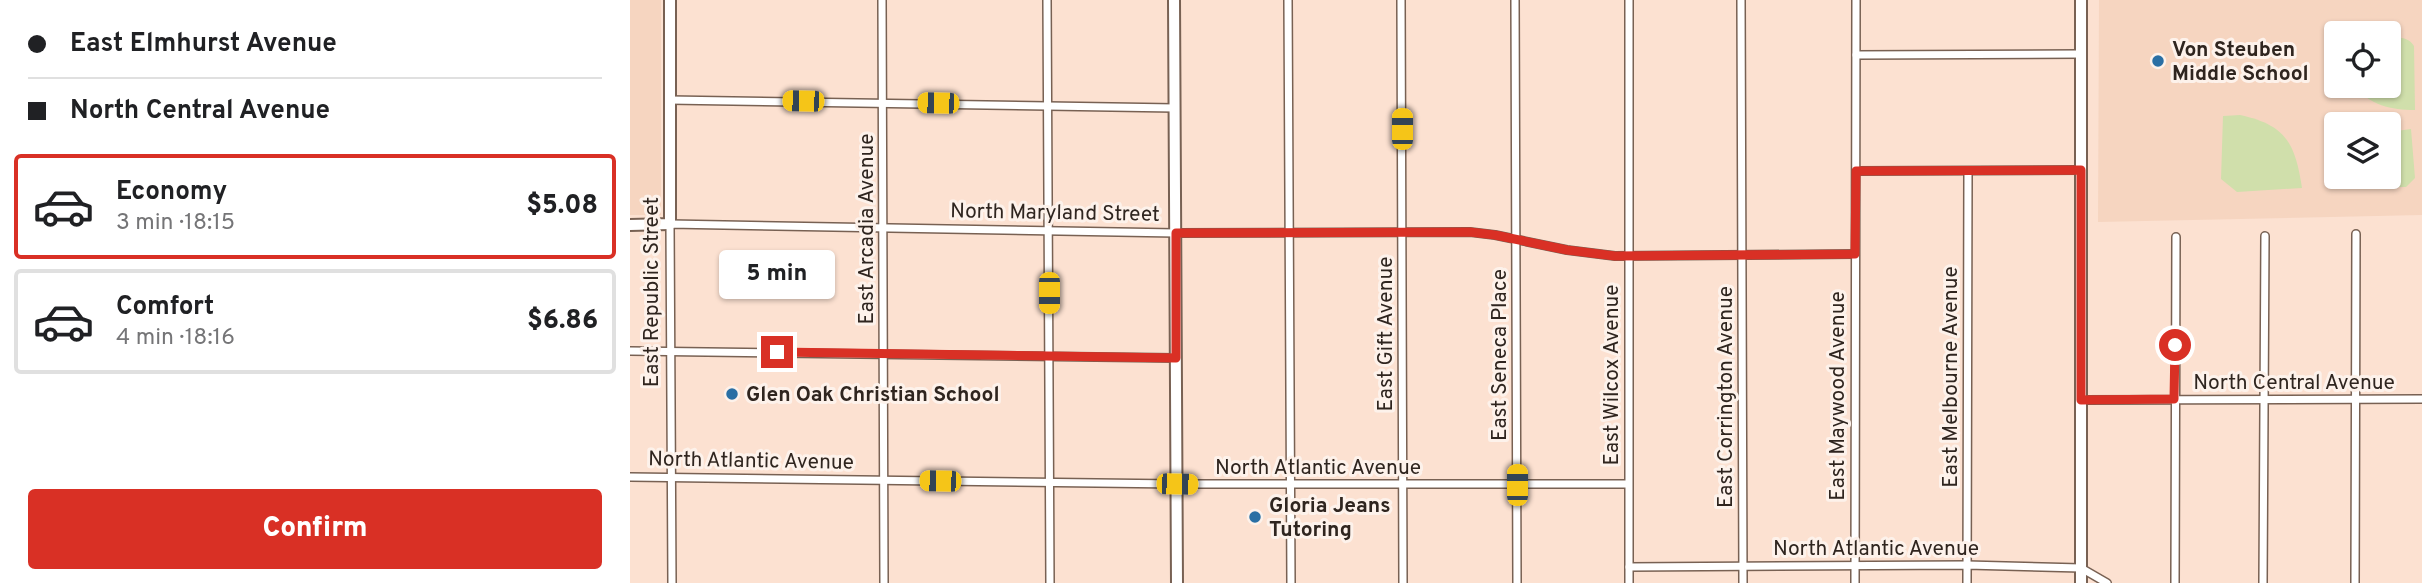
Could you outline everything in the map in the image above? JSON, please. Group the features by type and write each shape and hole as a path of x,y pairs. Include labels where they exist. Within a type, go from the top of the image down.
{"street":[{"name":"East Republic Street","path":"670,0 672,583"},
{"name":"East Arcadia Avenue","path":"882,0 884,583"},
{"path":"1047,0 1050,583"},
{"path":"1174,0 1177,583"},
{"path":"1288,0 1291,583"},
{"name":"East Gift Avenue","path":"1401,0 1403,583"},
{"name":"East Seneca Place","path":"1515,0 1517,583"},
{"name":"East Wilcox Avenue","path":"1629,0 1629,583"},
{"name":"East Corrington Avenue","path":"1741,0 1743,583"},
{"name":"East Maywood Avenue","path":"1855,583 1856,0"},
{"path":"2081,0 2081,583"},
{"path":"1856,55 2081,54"},
{"path":"669,100 1175,108"},
{"path":"1856,171 2081,170"},
{"name":"East Melbourne Avenue","path":"1967,583 1968,171"},
{"name":"North Maryland Street","path":"630,225 1176,233 1483,233 1575,252 1629,256 1855,254"},
{"path":"2354,583 2356,234"},
{"path":"2264,583 2265,236"},
{"path":"2175,583 2176,237"},
{"path":"630,351 1176,358"},
{"name":"North Central Avenue","path":"2081,400 2422,399"},
{"name":"North Atlantic Avenue","path":"630,477 1290,485 1628,484"},
{"name":"North Atlantic Avenue","path":"1629,567 1967,565 2081,568"},
{"path":"2081,568 2107,583"}],"shaded area":[{"path":"630,0 661,0 661,215 630,215"},
{"path":"2099,0 2422,0 2422,215 2098,222"}],"green space":[{"path":"2401,38 2406,39 2414,46 2415,110 2398,109 2367,98 2401,98"},
{"path":"2240,115 2268,124 2286,138 2296,159 2302,188 2237,192 2221,179 2223,116"},
{"path":"2411,129 2415,178 2406,187 2401,187 2401,130"}],"place":[{"name":"Von Steuben Middle School","path":"2158,61"},
{"name":"Glen Oak Christian School","path":"732,394"},
{"name":"Gloria Jeans Tutoring","path":"1255,517"}],"route":[{"path":"777,352 1176,358 1176,233 1470,232 1615,256 1855,254 1856,171 2081,170 2081,400 2174,399 2175,345"}]}
